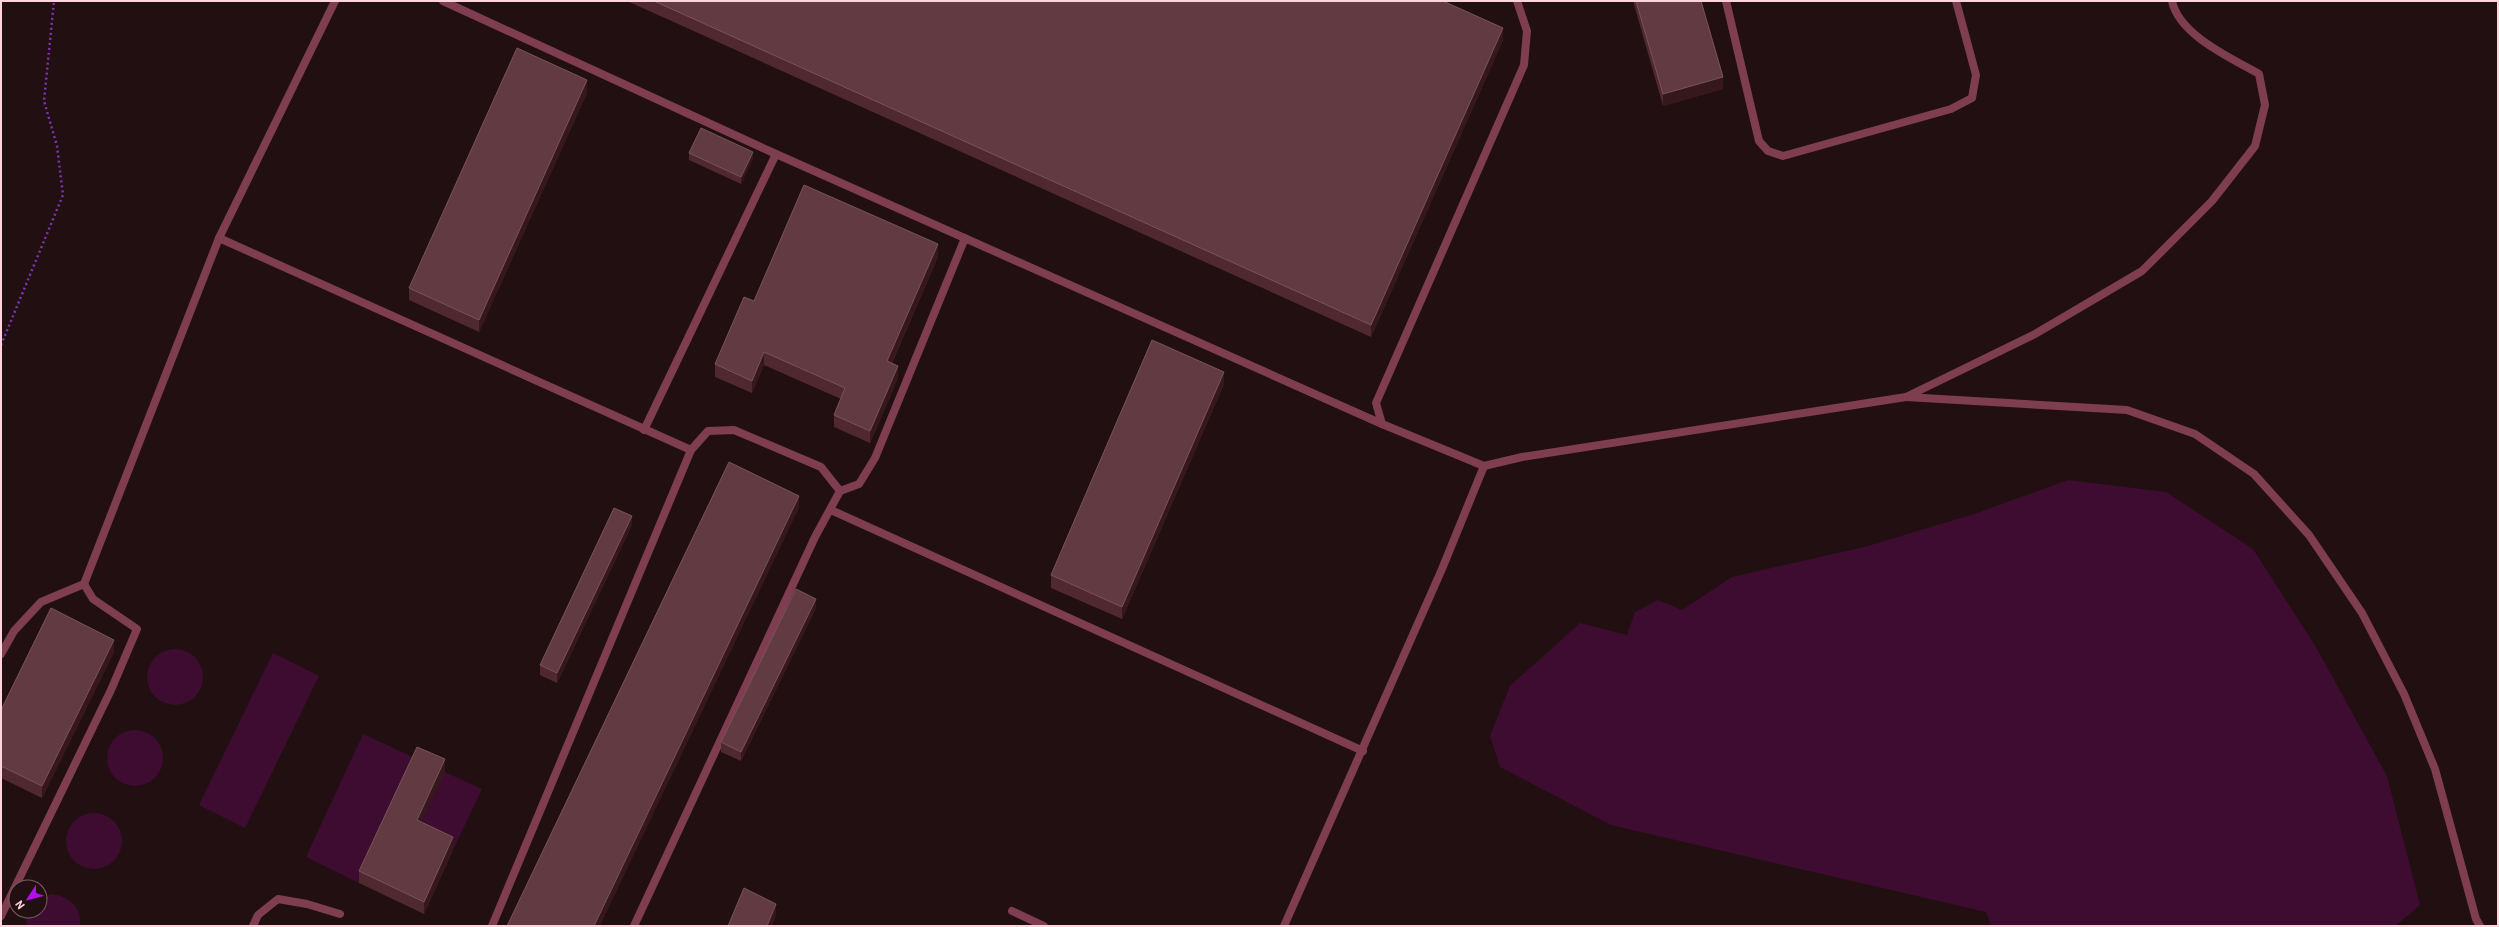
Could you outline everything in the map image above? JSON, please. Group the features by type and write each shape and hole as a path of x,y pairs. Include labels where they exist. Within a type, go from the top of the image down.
{"street":[{"path":"1,654 14,631 40,602 84,584 219,238 335,1"},
{"path":"443,1 776,154 1382,424 1484,466 1530,456 1906,397 2127,410 2195,434 2254,474 2309,535 2362,613 2404,694 2436,770 2476,919 2480,926"},
{"path":"1382,424 1376,403 1524,65 1527,31 1517,1"},
{"path":"1726,1 1759,141 1768,151 1783,156 1951,109 1972,98 1976,75 1956,1"},
{"path":"1906,397 2034,334 2142,271 2212,201 2255,146 2265,105 2259,74 2194,35 2174,9 2172,1"},
{"path":"644,430 776,154"},
{"path":"219,238 691,450"},
{"path":"634,926 815,537 840,491 859,484 876,458 965,238"},
{"path":"492,926 691,450 708,431 734,430 821,467 840,491"},
{"path":"1284,926 1458,533 1484,466"},
{"path":"831,510 1362,751"},
{"path":"1,916 111,690 137,629 93,599 84,584"},
{"path":"253,926 258,915 278,899 307,904 340,914"},
{"path":"1012,911 1044,926"}],"path":[{"path":"1,345 63,195 57,146 44,101 54,1"}],"shaded area":[{"path":"2068,480 2166,492 2253,549 2316,647 2387,776 2420,905 2395,926 1991,926 1986,912 1611,825 1500,767 1490,736 1510,686 1580,623 1627,635 1635,612 1658,600 1682,610 1732,577 1868,546 1977,513"},
{"path":"175,649 186,651 195,657 201,666 203,677 201,688 195,697 186,703 175,705 164,703 155,697 149,688 147,677 149,666 155,657 164,651"},
{"path":"273,653 319,676 245,828 199,805"},
{"path":"135,730 146,732 155,738 161,747 163,758 161,769 155,778 146,784 135,786 124,784 115,778 109,769 107,758 109,747 115,738 124,732"},
{"path":"363,734 417,759 359,883 306,857"},
{"path":"445,772 482,789 453,850 417,832"},
{"path":"94,813 105,815 114,821 120,830 122,841 120,852 114,861 105,867 94,869 83,867 74,861 68,852 66,841 68,830 74,821 83,815"},
{"path":"48,895 58,895 69,900 77,908 80,926 26,926 27,919 48,919"}],"building":[{"path":"654,1 1443,1 1503,28 1371,325"},
{"path":"1636,1 1701,1 1723,77 1663,94"},
{"path":"517,48 587,80 479,320 409,288"},
{"path":"701,128 753,152 741,177 689,153"},
{"path":"804,185 938,244 887,361 898,366 870,431 834,415 845,388 764,352 752,381 715,364 744,297 754,301"},
{"path":"1152,340 1224,372 1122,607 1051,575"},
{"path":"729,462 799,496 594,926 507,926"},
{"path":"614,508 632,516 557,673 540,665"},
{"path":"796,589 816,599 741,752 721,742"},
{"path":"51,608 114,640 42,786 1,766 1,710"},
{"path":"417,747 445,759 417,820 453,837 424,902 359,871"},
{"path":"744,888 776,904 767,926 728,926"}]}
